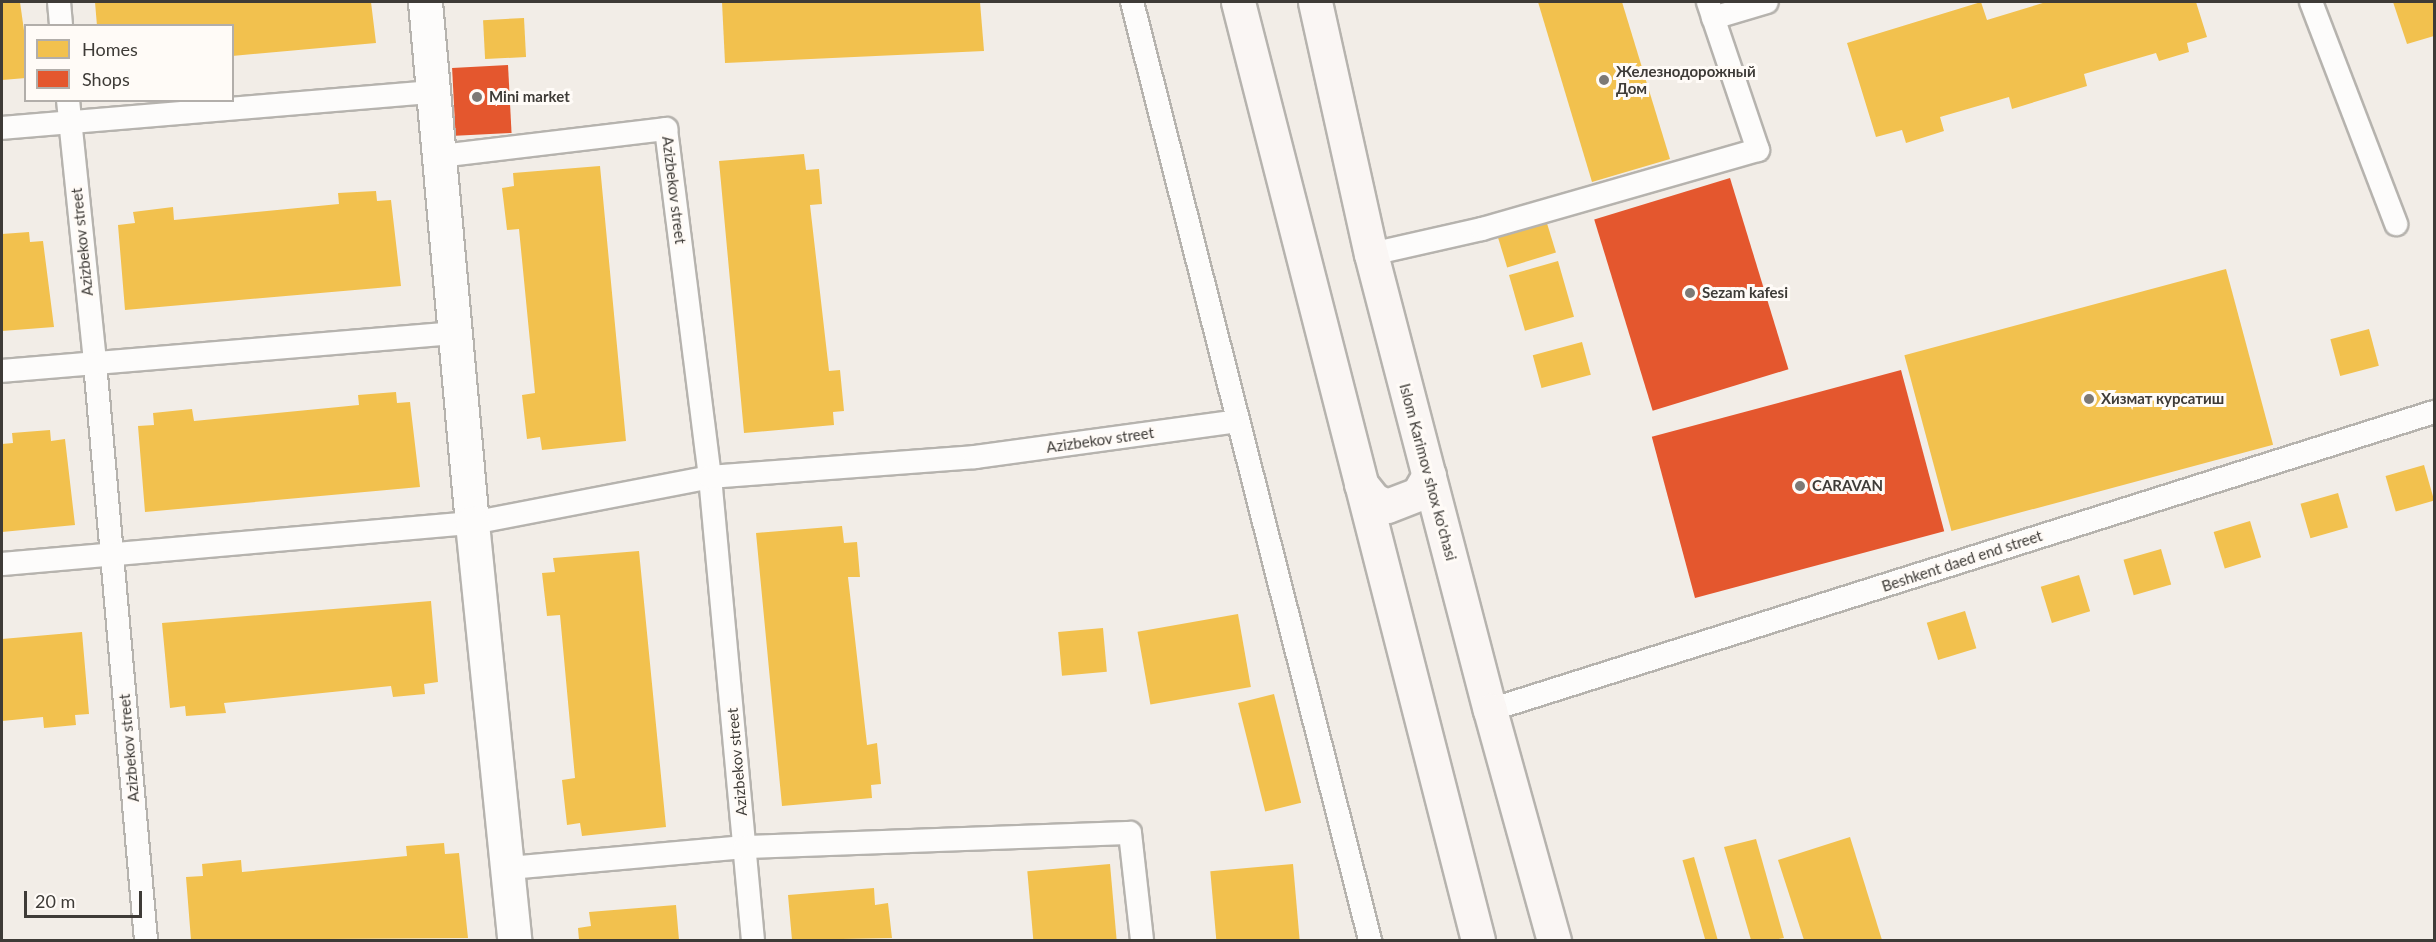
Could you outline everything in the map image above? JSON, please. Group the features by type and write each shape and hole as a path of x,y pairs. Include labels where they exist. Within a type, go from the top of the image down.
{"main road":[{"path":"1238,2 1478,940"},
{"name":"Islom Karimov shox ko'chasi","path":"1315,2 1371,254 1490,710 1554,940"},
{"path":"1361,484 1374,500 1387,506 1418,494 1429,475"}],"street":[{"path":"425,2 457,333 472,523 514,940"}],"lane":[{"path":"59,2 61,24"},
{"path":"1132,2 1370,940"},
{"path":"1371,254 1482,230 1758,150 1710,10 1767,2"},
{"path":"2311,2 2396,224"},
{"path":"2,128 69,111 434,92"},
{"name":"Azizbekov street","path":"69,111 95,363 146,940"},
{"name":"Azizbekov street","path":"440,156 666,129 710,477 753,940"},
{"path":"2,371 457,333"},
{"name":"Beshkent daed end street","path":"1490,710 2434,412"},
{"name":"Azizbekov street","path":"2,564 472,523 710,477 975,457 1238,421"},
{"path":"508,868 745,847 1130,833 1142,940"}],"building: Homes":[{"path":"2,2 20,2 24,31 24,78 2,80"},
{"path":"95,2 371,2 376,43 234,56 234,24 97,24"},
{"path":"722,2 980,2 984,51 725,63"},
{"name":"Железнодорожный Дом","path":"1538,2 1622,2 1670,159 1592,182"},
{"path":"1981,2 1987,20 2046,2 2196,2 2207,37 2187,43 2189,52 2159,61 2156,53 2084,74 2087,86 2012,109 2009,97 1940,117 1944,131 1906,143 1902,130 1876,137 1847,43"},
{"path":"2393,2 2434,2 2434,36 2407,44"},
{"path":"524,18 526,57 485,59 483,20"},
{"path":"804,154 806,170 819,169 822,204 810,205 829,371 840,370 844,411 833,412 834,425 744,433 719,161"},
{"path":"600,166 626,441 542,450 540,437 527,439 522,395 535,393 519,229 507,230 502,188 514,186 513,173"},
{"path":"376,191 377,201 391,200 401,286 125,310 118,225 135,223 133,212 173,207 174,220 339,204 338,193"},
{"path":"1546,220 1556,253 1507,267 1497,235"},
{"path":"29,232 30,242 43,241 54,327 2,331 2,234"},
{"path":"1558,261 1574,317 1525,331 1509,275"},
{"name":"Хизмат курсатиш","path":"2226,269 2273,445 1951,531 1904,355"},
{"path":"2369,329 2379,366 2340,376 2330,339"},
{"path":"1582,342 1591,375 1542,388 1533,355"},
{"path":"396,392 397,403 410,402 420,487 145,512 138,426 154,425 153,413 192,409 194,421 359,405 358,395"},
{"path":"50,430 51,441 65,439 75,525 2,532 2,444 13,443 12,433"},
{"path":"2424,465 2434,501 2396,512 2386,476"},
{"path":"2338,493 2348,528 2310,538 2301,504"},
{"path":"2250,521 2261,557 2225,568 2214,532"},
{"path":"842,526 844,543 857,542 860,577 848,577 867,745 877,743 881,784 871,785 872,798 782,806 756,533"},
{"path":"2161,549 2171,585 2134,595 2124,560"},
{"path":"639,551 666,827 582,836 580,823 567,825 562,780 575,778 560,615 547,616 542,573 555,572 553,558"},
{"path":"2079,575 2090,611 2052,623 2041,587"},
{"path":"431,601 438,682 424,684 425,694 393,697 391,686 224,703 226,713 186,716 185,706 170,708 162,623"},
{"path":"1965,611 1976,648 1938,660 1927,623"},
{"path":"1238,614 1251,687 1150,705 1138,632"},
{"path":"1103,628 1107,672 1062,676 1058,632"},
{"path":"82,632 89,714 75,715 76,725 44,728 43,717 2,721 2,639"},
{"path":"1274,694 1301,803 1265,812 1238,703"},
{"path":"1850,837 1882,940 1804,940 1778,860"},
{"path":"1756,839 1784,938 1751,940 1724,847"},
{"path":"444,843 445,854 459,853 468,938 191,940 186,877 203,876 202,864 241,860 242,872 407,856 406,846"},
{"path":"1694,857 1718,940 1705,940 1682,860"},
{"path":"1110,864 1117,940 1033,940 1027,871"},
{"path":"1293,864 1300,940 1216,940 1210,871"},
{"path":"874,888 875,905 888,903 892,938 792,940 788,895"},
{"path":"676,905 679,940 579,940 578,928 591,926 589,912"}],"building: Shops":[{"path":"508,65 512,133 456,136 452,68"},
{"name":"Sezam kafesi","path":"1730,178 1788,369 1653,411 1594,220"},
{"name":"CARAVAN","path":"1901,370 1944,531 1695,598 1652,437"}],"place":[{"name":"Железнодорожный Дом","path":"1604,80"},
{"name":"Mini market","path":"477,97"},
{"name":"Sezam kafesi","path":"1690,293"},
{"name":"Хизмат курсатиш","path":"2089,399"},
{"name":"CARAVAN","path":"1800,486"}]}
